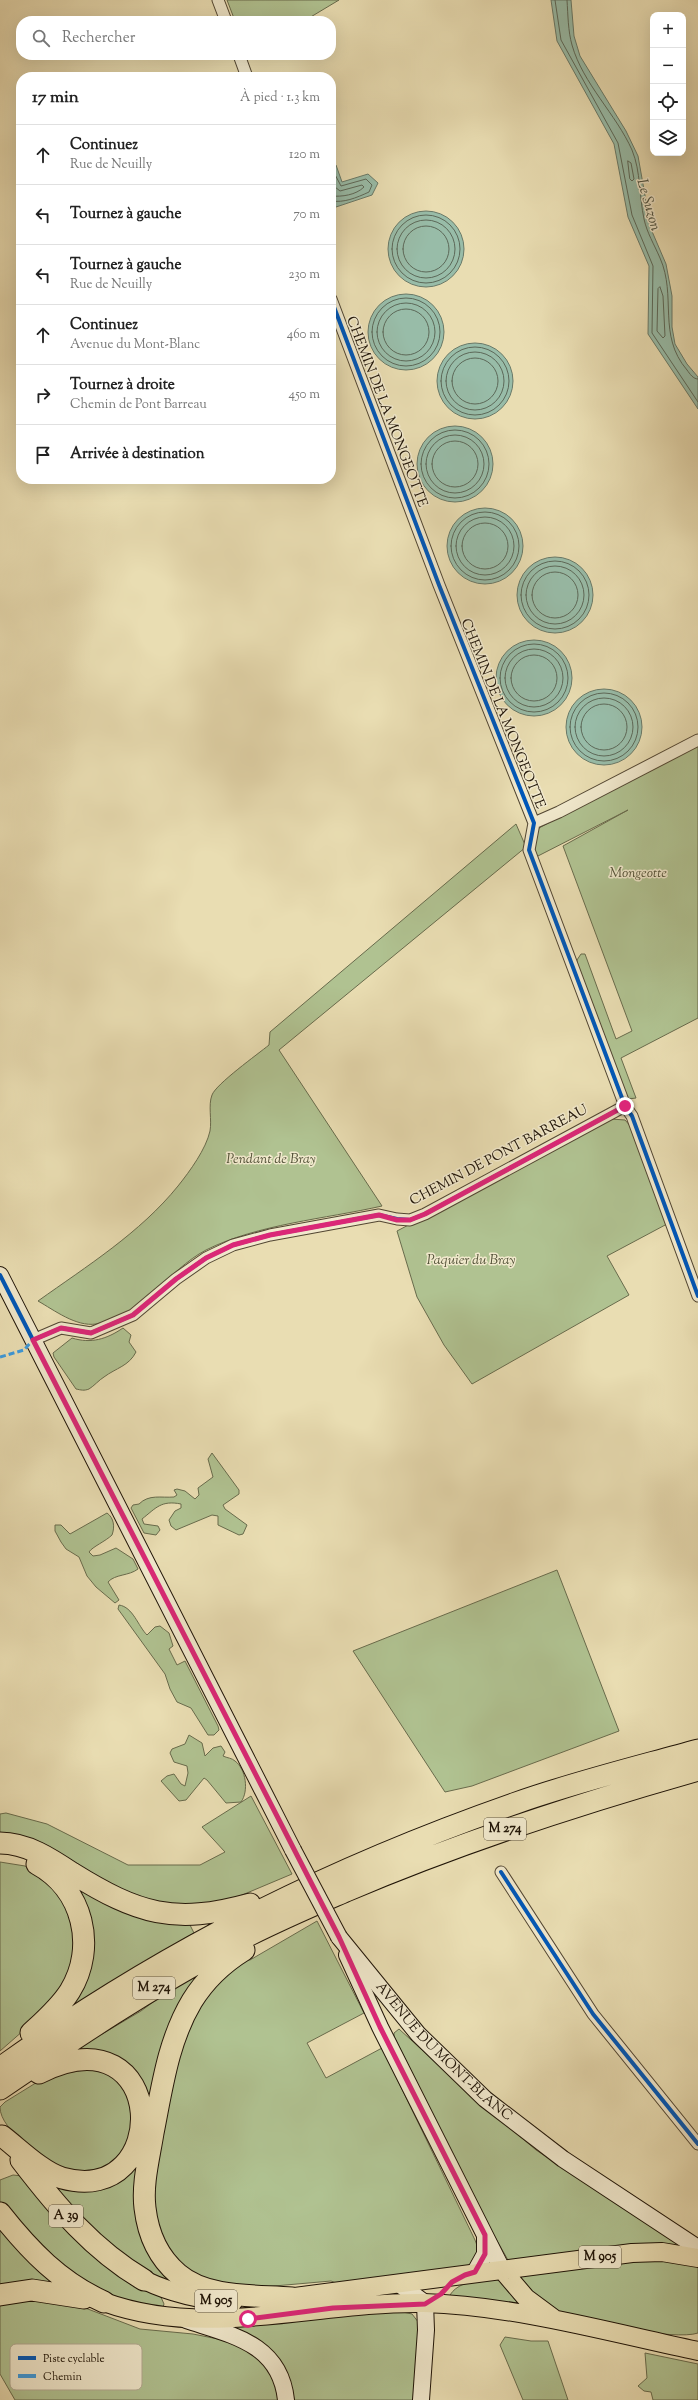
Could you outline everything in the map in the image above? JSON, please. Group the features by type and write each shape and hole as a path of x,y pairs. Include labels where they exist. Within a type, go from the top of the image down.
{"highway":[{"name":"M 274","path":"0,2068 58,2027 115,1990 230,1924 371,1858 518,1803 698,1750"},
{"name":"M 274","path":"0,2089 119,2009 167,1980 232,1944 318,1904 409,1865 507,1828 614,1793 698,1770"},
{"path":"0,1843 15,1845 38,1853 111,1896 134,1906 157,1913 190,1915 222,1911 303,1889"},
{"path":"0,1855 32,1862 58,1880 72,1898 81,1918 85,1946 79,1972 66,1998 0,2062"},
{"path":"292,2298 225,2293 202,2287 179,2275 164,2260 152,2241 145,2207 145,2186 167,2060 181,2023 192,2000 209,1978 233,1957 318,1904"},
{"path":"0,2089 65,2062 93,2059 108,2064 123,2074 134,2088 142,2111 140,2136 130,2158 112,2173 98,2179 78,2181 53,2175 1,2135"},
{"name":"A 39","path":"1,2135 80,2231 107,2256 144,2280"},
{"path":"0,2213 28,2246 55,2273 81,2291 104,2302"},
{"path":"0,2295 25,2290 43,2291 104,2302"}],"main road":[{"name":"AVENUE DU MONT-BLANC","path":"0,1275 293,1850 339,1937 404,2018 485,2099 525,2131 636,2209 698,2248"},
{"path":"339,1937 380,2027 503,2271 526,2298 553,2318"},
{"path":"380,2027 404,2018"},
{"path":"425,2304 470,2273 485,2254 485,2235"},
{"name":"M 905","path":"144,2280 168,2290 205,2300 234,2302 292,2298 470,2273 503,2271 645,2252 698,2258"},
{"path":"399,2284 425,2304"},
{"name":"M 905","path":"104,2302 134,2312 180,2319 215,2320 248,2319 333,2308 425,2304 458,2305 553,2318 698,2351"},
{"path":"421,2400 426,2330 425,2304"},
{"path":"180,2319 241,2339 259,2348 277,2369 283,2383 286,2400"},
{"path":"659,2343 698,2338"}],"street":[{"path":"218,0 224,16"},
{"path":"241,60 245,72"},
{"name":"CHEMIN DE LA MONGEOTTE","path":"336,312 439,585 534,823 530,850 625,1106 632,1116 698,1296"},
{"path":"534,823 559,812 698,740"},
{"name":"CHEMIN DE PONT BARREAU","path":"33,1340 61,1328 91,1333 133,1315 176,1279 206,1258 233,1245 270,1235 379,1215 397,1220 415,1218 625,1106"},
{"path":"501,1872 593,2014 698,2144"}],"green space":[{"path":"227,0 339,0 312,16 233,16"},
{"name":"Mongeotte","path":"698,743 698,1018 621,1058 636,1098 628,1099 577,967 577,960 581,954 585,954 616,1039 632,1031 563,846 628,810 536,857 535,839 539,828"},
{"name":"Pendant de Bray","path":"516,824 526,847 279,1050 382,1206 292,1223 247,1234 226,1241 206,1250 192,1259 154,1292 127,1312 96,1324 81,1323 73,1320 38,1301 94,1262 130,1234 163,1203 178,1186 197,1160 208,1138 210,1131 210,1103 212,1095 221,1084 269,1045 270,1032"},
{"name":"Paquier du Bray","path":"611,1119 625,1120 632,1128 667,1224 607,1256 629,1295 472,1384 444,1345 417,1297 397,1231"},
{"path":"123,1328 131,1335 129,1342 136,1352 130,1361 102,1378 89,1389 76,1389 54,1357 53,1353 72,1338 86,1341 105,1338"},
{"path":"212,1453 239,1490 239,1494 223,1505 225,1509 247,1525 243,1534 239,1535 218,1525 218,1516 212,1515 176,1530 171,1526 169,1520 175,1511 181,1508 181,1504 174,1503 164,1504 155,1508 142,1519 144,1524 158,1526 160,1530 156,1535 144,1533 131,1508 133,1505 155,1497 174,1497 177,1495 174,1490 177,1489 185,1491 195,1499 199,1495 198,1488 213,1477 208,1459"},
{"path":"107,1513 111,1517 113,1523 112,1535 89,1552 93,1556 100,1555 116,1548 133,1559 138,1569 111,1579 108,1582 119,1600 115,1603 96,1587 87,1576 79,1557 66,1549 55,1531 55,1525 61,1525 70,1534"},
{"path":"557,1570 619,1731 472,1786 445,1792 353,1651"},
{"path":"119,1605 124,1606 132,1613 147,1635 155,1627 160,1626 169,1633 173,1646 169,1649 177,1665 185,1661 218,1726 219,1730 214,1735 208,1735 191,1708 177,1702 170,1689 165,1674 118,1609"},
{"path":"189,1735 202,1743 205,1756 213,1748 221,1746 225,1752 223,1756 232,1759 239,1765 244,1775 246,1786 241,1802 226,1803 204,1778 186,1800 179,1801 161,1781 167,1776 174,1774 181,1784 185,1786 188,1773 187,1766 174,1762 170,1753 172,1749 185,1744"},
{"path":"251,1796 292,1874 216,1906 158,1908 0,1837 0,1814 6,1813 47,1824 128,1865 200,1865 225,1852 202,1827"},
{"path":"0,1862 25,1866 48,1879 73,1913 74,1968 47,2010 0,2051"},
{"path":"63,1877 189,1923 194,1933 60,2015 82,1982"},
{"path":"317,1921 364,2013 307,2043 326,2078 382,2048 479,2251 471,2266 336,2283 331,2281 263,2287 212,2284 173,2262 151,2210 172,2067 208,1989 240,1960 250,1960"},
{"path":"207,1968 152,2109 142,2090 69,2052 92,2036 102,2034 141,2011 177,1984"},
{"path":"399,2029 477,2100 536,2150 680,2245 682,2249 512,2262 508,2260 488,2225 394,2037 394,2033"},
{"path":"103,2067 130,2095 133,2139 106,2169 65,2173 37,2153 16,2135 2,2116 0,2107 5,2102 47,2076"},
{"path":"144,2148 140,2188 184,2287 155,2277 114,2252 52,2186 66,2186"},
{"path":"13,2175 23,2176 160,2295 164,2304 162,2310 138,2307 74,2279 0,2204 0,2180"},
{"path":"0,2226 60,2287 0,2290"},
{"path":"655,2258 698,2264 698,2333 686,2335 626,2329 566,2315 549,2308 515,2276"},
{"path":"499,2278 527,2307 449,2297 453,2291 464,2284 478,2280"},
{"path":"8,2298 67,2301 140,2329 193,2334 238,2343 270,2369 281,2400 15,2400 0,2374 0,2301"},
{"path":"398,2311 412,2314 419,2323 416,2394 413,2400 294,2400 287,2374 282,2364 267,2348 234,2329 236,2326"},
{"path":"505,2337 531,2341 548,2341 568,2400 523,2400 500,2345"},
{"path":"645,2353 698,2364 698,2400 653,2400 651,2392 644,2391 638,2386 647,2378"}],"water":[{"path":"551,0 571,0 574,36 580,56 626,131 638,156 651,229 666,264 672,296 672,327 675,344 687,364 698,377 698,409 648,334 649,266 628,217 614,144 557,41"},
{"path":"336,165 342,182 368,174 378,183 372,195 336,207"},
{"path":"426,211 441,214 453,222 461,234 464,249 461,264 453,276 441,284 426,287 411,284 399,276 391,264 388,249 391,234 399,222 411,214"},
{"path":"406,294 421,297 433,305 441,317 444,332 441,347 433,359 421,367 406,370 391,367 379,359 371,347 368,332 371,317 379,305 391,297"},
{"path":"475,343 490,346 502,354 510,366 513,381 510,396 502,408 490,416 475,419 460,416 448,408 440,396 437,381 440,366 448,354 460,346"},
{"path":"455,426 470,429 482,437 490,449 493,464 490,479 482,491 470,499 455,502 440,499 428,491 420,479 417,464 420,449 428,437 440,429"},
{"path":"485,508 500,511 512,519 520,531 523,546 520,561 512,573 500,581 485,584 470,581 458,573 450,561 447,546 450,531 458,519 470,511"},
{"path":"555,557 570,560 582,568 590,580 593,595 590,610 582,622 570,630 555,633 540,630 528,622 520,610 517,595 520,580 528,568 540,560"},
{"path":"534,640 549,643 561,651 569,663 572,678 569,693 561,705 549,713 534,716 519,713 507,705 499,693 496,678 499,663 507,651 519,643"},
{"path":"604,689 619,692 631,700 639,712 642,727 639,742 631,754 619,762 604,765 589,762 577,754 569,742 566,727 569,712 577,700 589,692"}],"marked path":[{"path":"0,1357 24,1350 33,1340"}],"cycle path":[{"path":"336,312 439,585 534,823 529,850 625,1106 632,1116 698,1296"},
{"path":"0,1275 33,1340 61,1328 91,1333 133,1315 176,1279 206,1258 233,1245 270,1235 379,1215 410,1220 425,1214 625,1106"},
{"path":"501,1872 593,2014 698,2144"}],"route":[{"path":"248,2319 368,2305 400,2303 425,2304 441,2294 452,2282 465,2275 475,2272 482,2262 485,2254 485,2235 380,2027 339,1937 293,1850 33,1340 61,1328 91,1333 133,1315 176,1279 206,1258 233,1245 270,1235 379,1215 397,1220 410,1220 425,1214 625,1106"}],"water label":[{"name":"Le Suzon","path":"648,205"}]}
